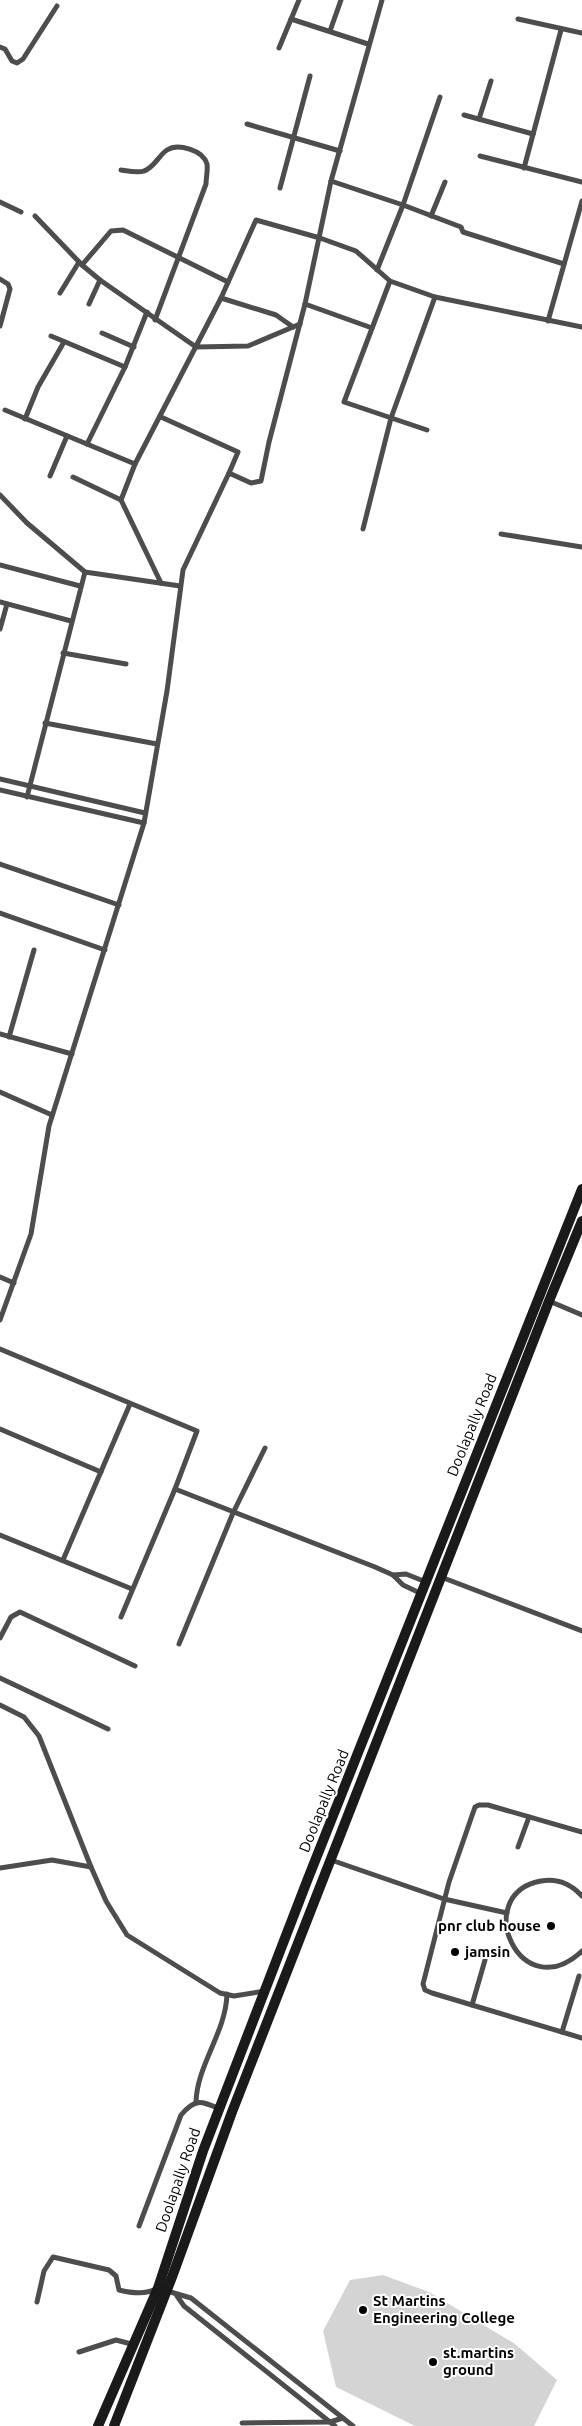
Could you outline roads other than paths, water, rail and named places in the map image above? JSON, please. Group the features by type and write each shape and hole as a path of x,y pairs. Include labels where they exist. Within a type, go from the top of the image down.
{"main road":[{"name":"Doolapally Road","path":"100,2426 135,2345 162,2290 203,2152 267,1990 307,1881 582,1190"},
{"path":"114,2426 162,2290 582,1221"},
{"path":"330,1826 341,1831"},
{"path":"235,2071 246,2076"}],"street":[{"path":"279,48 299,0"},
{"path":"330,31 341,0"},
{"path":"229,473 251,483 261,481 305,304 331,181 368,44 382,0"},
{"path":"0,47 5,49 12,61 17,63 23,59 57,6"},
{"path":"291,19 368,44"},
{"path":"518,19 561,30 582,33"},
{"path":"524,168 561,30"},
{"path":"280,188 310,76"},
{"path":"479,119 491,81"},
{"path":"377,270 403,205 440,97"},
{"path":"464,115 533,134"},
{"path":"247,124 340,151"},
{"path":"121,170 144,171 167,150 174,147 193,150 206,163 206,184 155,320"},
{"path":"480,156 582,182"},
{"path":"331,181 403,205 460,228 463,232 564,264"},
{"path":"431,216 445,182"},
{"path":"548,321 564,264 579,222 582,201"},
{"path":"0,202 21,212"},
{"path":"35,216 100,280 196,347 248,346 300,324"},
{"path":"121,500 135,464 196,347 256,220 320,238 356,251 390,281 435,297 582,327"},
{"path":"60,293 81,263 111,231 117,230 123,230 228,282"},
{"path":"0,278 8,284 10,289 0,326"},
{"path":"89,304 100,280"},
{"path":"390,281 344,402 427,430"},
{"path":"363,528 391,418 435,297"},
{"path":"220,298 276,315 293,327"},
{"path":"305,304 372,328"},
{"path":"86,444 125,367 147,312"},
{"path":"102,333 134,347"},
{"path":"51,336 125,367"},
{"path":"25,418 38,387 64,342"},
{"path":"5,410 135,464"},
{"path":"0,1320 31,1234 52,1115 144,823 167,691 182,570 238,452 161,417"},
{"path":"50,476 67,436"},
{"path":"73,477 121,500 161,583"},
{"path":"0,495 27,523 84,572 180,586"},
{"path":"501,534 582,547"},
{"path":"0,564 80,586"},
{"path":"27,797 84,572"},
{"path":"0,602 71,621"},
{"path":"0,629 7,604"},
{"path":"63,653 126,664"},
{"path":"45,723 157,744"},
{"path":"0,779 145,813"},
{"path":"0,790 144,823"},
{"path":"0,864 119,905"},
{"path":"0,913 105,950"},
{"path":"9,1037 34,950"},
{"path":"0,1034 72,1054"},
{"path":"0,1092 52,1115"},
{"path":"0,1277 14,1283"},
{"path":"549,1301 582,1315"},
{"path":"0,1349 197,1431 176,1489 121,1617"},
{"path":"63,1560 130,1404"},
{"path":"0,1429 101,1472"},
{"path":"179,1644 233,1513 265,1448"},
{"path":"176,1489 393,1575 403,1585 422,1594"},
{"path":"0,1535 132,1589"},
{"path":"393,1575 406,1574 426,1582"},
{"path":"441,1577 582,1630"},
{"path":"0,1638 11,1617 20,1612 135,1666"},
{"path":"0,1678 108,1729"},
{"path":"0,1705 24,1717 38,1736 91,1867 106,1900 127,1935 220,1993 248,1995 267,1990"},
{"path":"582,1832 488,1805 475,1807 444,1899 423,1984 425,1990 582,2038"},
{"path":"518,1847 529,1817"},
{"path":"0,1868 52,1860 91,1867"},
{"path":"331,1860 444,1899 506,1913"},
{"path":"582,1896 575,1888 562,1882 548,1880 534,1882 522,1889 512,1900 506,1913 505,1927 509,1941 517,1953 528,1962 542,1967 557,1966 570,1961 582,1952"},
{"path":"472,2005 485,1960"},
{"path":"562,2032 579,1976"},
{"path":"196,2102 204,2068 224,2013 227,1994"},
{"path":"140,2226 181,2115 188,2106 196,2102 205,2103 220,2109"},
{"path":"37,2302 44,2271 53,2257 110,2270 116,2276 118,2290 150,2292 162,2290 177,2296 191,2298 353,2426"},
{"path":"177,2296 184,2306 335,2426"},
{"path":"79,2352 116,2340 135,2345"},
{"path":"242,2423 330,2422 343,2418"}],"place":[{"name":"pnr club house","path":"551,1926"},
{"name":"jamsin","path":"455,1952"},
{"name":"St Martins Engineering College","path":"363,2310"},
{"name":"st.martins ground","path":"433,2362"}]}
